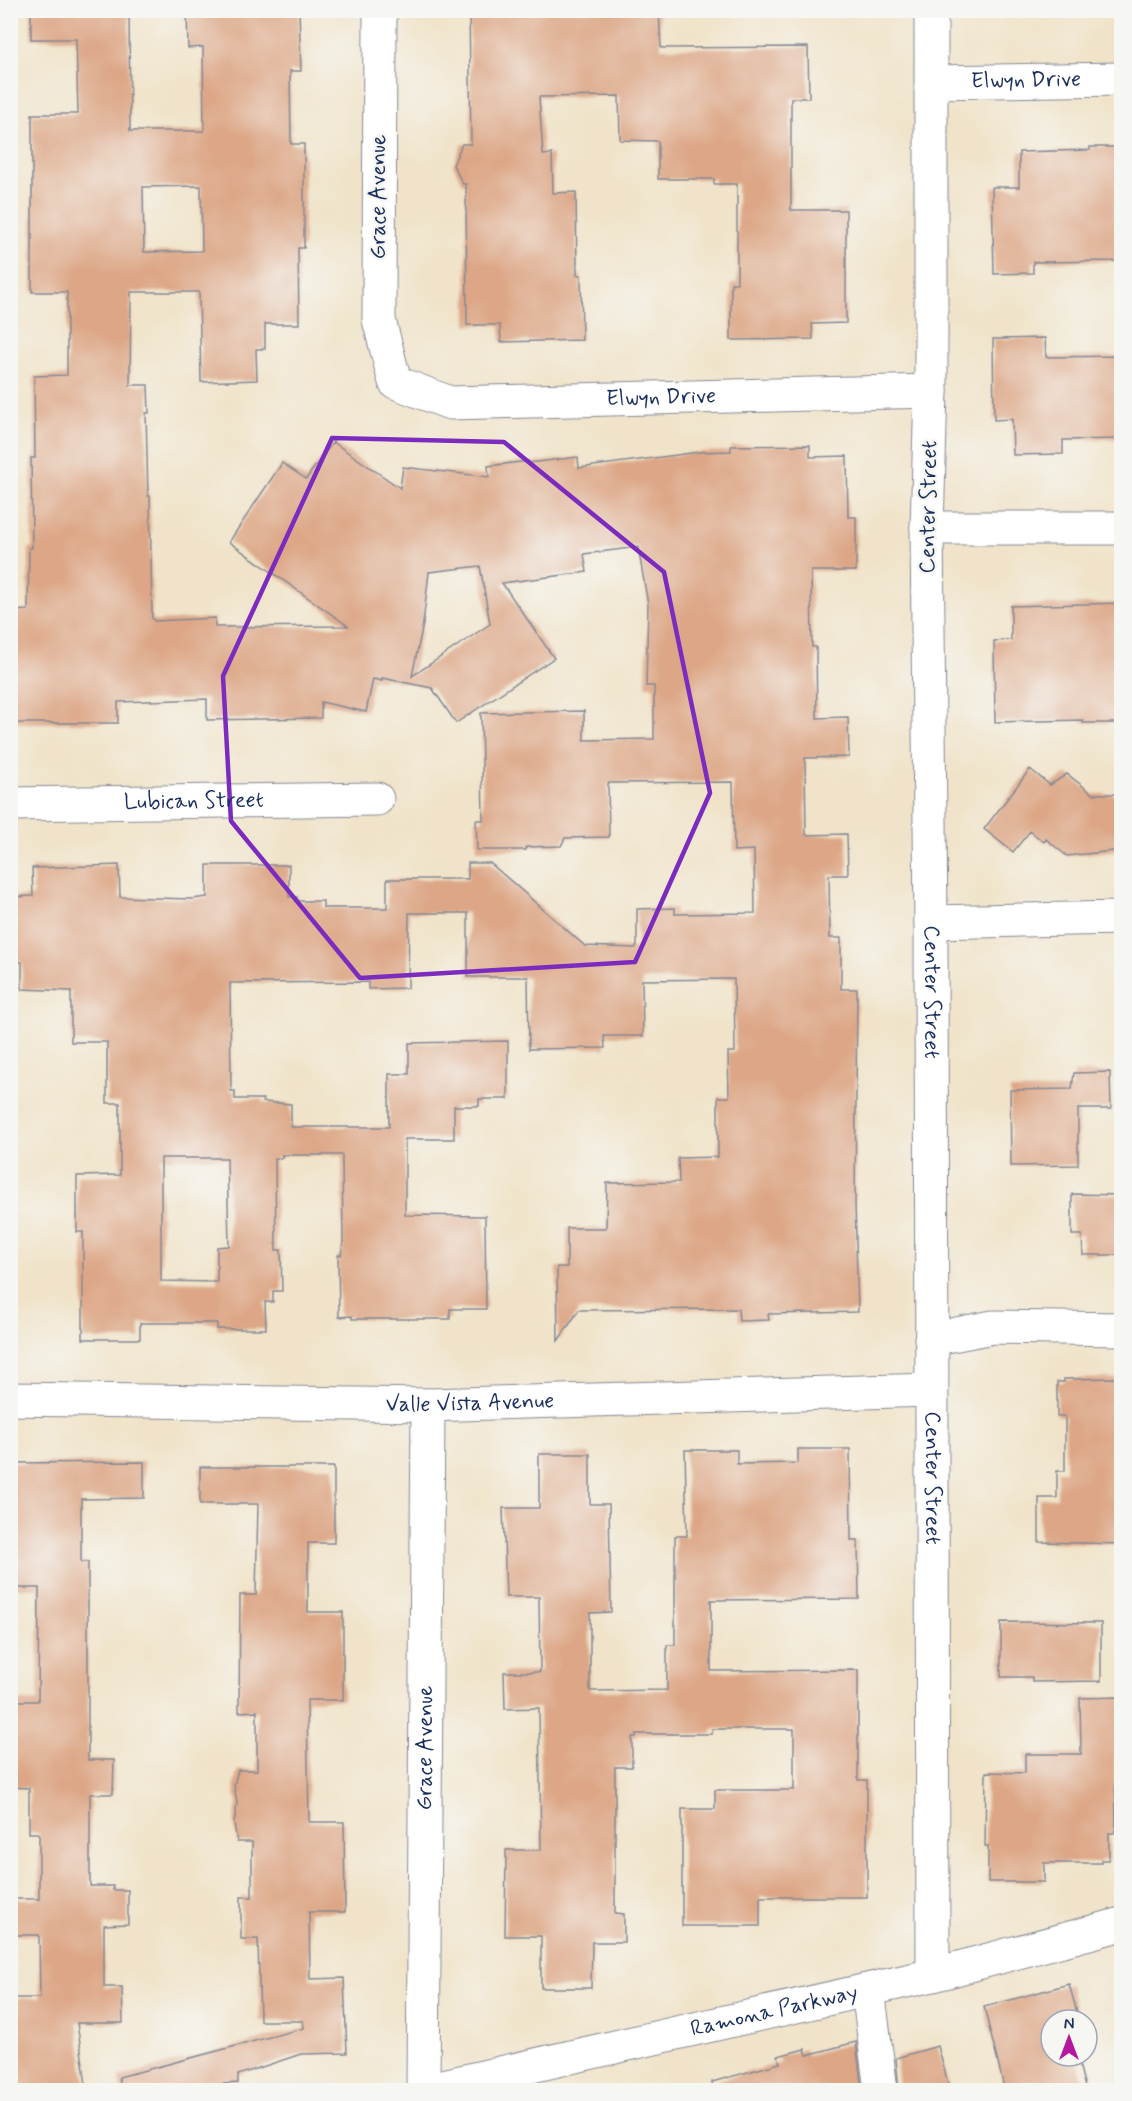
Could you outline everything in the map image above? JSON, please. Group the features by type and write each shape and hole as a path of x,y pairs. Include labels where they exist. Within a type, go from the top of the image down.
{"street":[{"name":"Grace Avenue","path":"380,10 379,320 394,382"},
{"name":"Center Street","path":"931,10 931,391 927,528 931,922 933,1975"},
{"name":"Elwyn Drive","path":"932,82 1122,79"},
{"name":"Elwyn Drive","path":"394,382 450,403 931,391"},
{"path":"927,528 1122,528"},
{"name":"Lubican Street","path":"10,804 377,799"},
{"path":"931,922 1122,918"},
{"path":"931,1340 993,1328 1122,1329"},
{"name":"Valle Vista Avenue","path":"10,1399 428,1405 931,1390"},
{"name":"Grace Avenue","path":"424,2091 428,1405"},
{"name":"Ramona Parkway","path":"424,2091 535,2078 1122,1924"},
{"path":"868,1990 881,2091"}],"highlighted area":[{"path":"332,438 504,442 664,572 710,793 635,962 360,978 231,821 223,676"}],"building":[{"path":"31,10 129,10 130,131 204,131 203,47 188,48 187,10 299,10 301,71 290,71 291,144 304,144 304,248 298,248 299,324 265,324 265,349 256,349 257,380 201,382 199,292 131,292 130,385 148,385 149,413 146,413 148,496 150,496 152,618 155,621 215,618 215,627 348,626 229,542 282,463 306,479 333,442 400,488 403,467 489,477 488,466 578,457 579,468 699,452 731,451 731,446 810,445 810,457 847,456 848,517 856,517 856,571 811,571 812,647 816,647 817,718 848,717 849,757 805,758 806,835 847,834 848,875 829,875 830,938 841,938 841,989 857,989 855,1201 858,1312 768,1314 769,1320 739,1321 738,1309 579,1310 558,1341 557,1267 567,1267 567,1228 606,1228 607,1183 679,1182 678,1158 718,1157 718,1097 729,1097 728,1052 735,1052 734,979 642,980 643,1036 604,1036 605,1048 529,1049 528,977 468,977 468,913 409,913 408,988 368,989 368,982 230,983 231,1091 235,1091 235,1099 263,1099 263,1102 291,1104 291,1127 389,1127 389,1074 409,1074 409,1043 508,1041 508,1099 479,1099 479,1106 454,1106 454,1139 405,1139 405,1215 485,1216 486,1309 450,1309 450,1319 339,1317 338,1255 341,1255 343,1242 342,1155 282,1155 282,1158 275,1158 276,1250 281,1250 282,1291 273,1291 273,1302 265,1302 266,1329 217,1329 217,1323 140,1323 140,1339 83,1339 83,1232 77,1232 77,1176 120,1175 120,1103 107,1103 107,1042 71,1042 71,991 22,989 22,962 10,962 10,897 33,896 32,868 119,865 120,897 192,899 207,897 207,865 289,865 289,897 297,897 297,901 323,901 323,908 387,908 387,879 468,879 468,863 490,863 585,946 635,948 637,946 637,909 675,908 675,914 755,913 754,850 734,851 733,782 608,783 609,837 565,838 561,846 526,847 526,850 477,850 476,820 483,820 481,713 584,711 584,740 654,739 654,686 646,686 648,604 638,547 584,554 587,572 502,583 554,658 456,723 432,688 382,678 382,681 373,679 366,712 321,702 321,718 207,720 207,699 118,702 118,723 10,723 10,611 28,610 29,548 32,548 31,458 35,458 34,376 67,375 67,292 32,292 32,114 78,114 76,39 31,39","holes":["201,186 202,251 144,252 143,187","480,566 490,624 412,676 423,624 429,572","161,1158 227,1158 229,1246 217,1247 217,1282 161,1281"]},
{"path":"469,10 659,10 661,48 808,47 809,98 791,98 791,210 846,210 846,323 812,324 813,339 731,340 731,283 737,283 737,184 714,184 714,179 658,179 658,141 620,140 619,96 539,97 543,155 552,154 553,193 576,192 577,275 581,275 582,340 501,342 500,325 467,325 466,184 463,184 453,165 462,144 471,144"},
{"path":"1090,147 1122,147 1122,261 1033,262 1033,273 994,274 992,187 1019,187 1019,152 1090,150"},
{"path":"1045,338 1046,357 1122,356 1122,439 1063,440 1063,454 1013,455 1012,419 994,420 993,339"},
{"path":"1121,603 1122,723 1083,723 1083,720 995,722 994,641 1011,640 1011,606"},
{"path":"1030,769 1050,785 1067,774 1093,794 1122,794 1122,850 1067,856 1046,839 1044,842 1030,831 1013,852 984,829"},
{"path":"1110,1072 1111,1109 1078,1109 1078,1165 1011,1166 1010,1090 1072,1089 1074,1073"},
{"path":"1072,1194 1122,1195 1122,1255 1083,1255 1082,1235 1072,1235"},
{"path":"1119,1378 1119,1395 1122,1394 1122,1544 1039,1542 1039,1498 1057,1498 1057,1471 1065,1471 1065,1416 1057,1416 1057,1382 1064,1382 1064,1379"},
{"path":"798,1449 850,1449 851,1540 858,1540 859,1599 711,1600 711,1671 858,1670 858,1780 867,1780 867,1897 760,1897 760,1926 682,1926 682,1809 715,1809 715,1790 794,1790 794,1729 712,1729 712,1734 636,1734 636,1737 632,1737 632,1767 615,1767 615,1913 624,1914 624,1942 592,1942 591,1988 541,1988 541,1936 505,1936 506,1850 541,1850 539,1708 505,1709 504,1672 540,1672 539,1597 506,1597 503,1508 539,1508 539,1454 590,1454 590,1504 609,1504 611,1612 590,1613 590,1691 667,1690 667,1645 675,1645 675,1536 687,1536 685,1450 737,1450 737,1464 798,1463"},
{"path":"144,1462 144,1498 81,1499 81,1562 88,1562 88,1760 114,1760 113,1794 90,1794 90,1886 113,1886 113,1890 128,1890 128,1924 104,1925 104,1987 122,1987 123,2023 77,2023 87,2091 12,2091 10,1998 40,1998 39,1935 10,1935 10,1899 39,1899 39,1836 38,1833 29,1833 29,1788 10,1787 10,1701 38,1701 39,1588 10,1588 11,1463"},
{"path":"200,1467 334,1467 334,1543 308,1543 308,1612 343,1612 343,1700 307,1700 309,1822 344,1822 345,1912 309,1912 310,1979 344,1978 347,2053 301,2054 238,2075 238,2083 121,2091 119,2077 304,2028 303,2021 260,2021 258,1939 241,1939 241,1897 252,1897 252,1842 237,1842 234,1823 237,1803 234,1785 238,1770 257,1770 257,1711 239,1712 240,1595 256,1595 258,1504 200,1504"},
{"path":"1001,1622 1101,1623 1101,1681 1032,1682 1032,1677 1001,1677"},
{"path":"1122,1697 1122,1758 1115,1759 1116,1828 1114,1833 1109,1833 1109,1860 1101,1860 1101,1863 1044,1863 1044,1882 988,1882 988,1846 985,1846 986,1772 1025,1773 1025,1754 1081,1754 1080,1698"},
{"path":"1069,1984 1076,2008 1039,2008 1039,2068 1080,2068 1086,2091 1005,2091 984,2007"},
{"path":"856,2042 862,2091 713,2091 712,2082 780,2063 778,2056 805,2049 807,2055"},
{"path":"938,2046 950,2091 899,2091 896,2058"}]}
